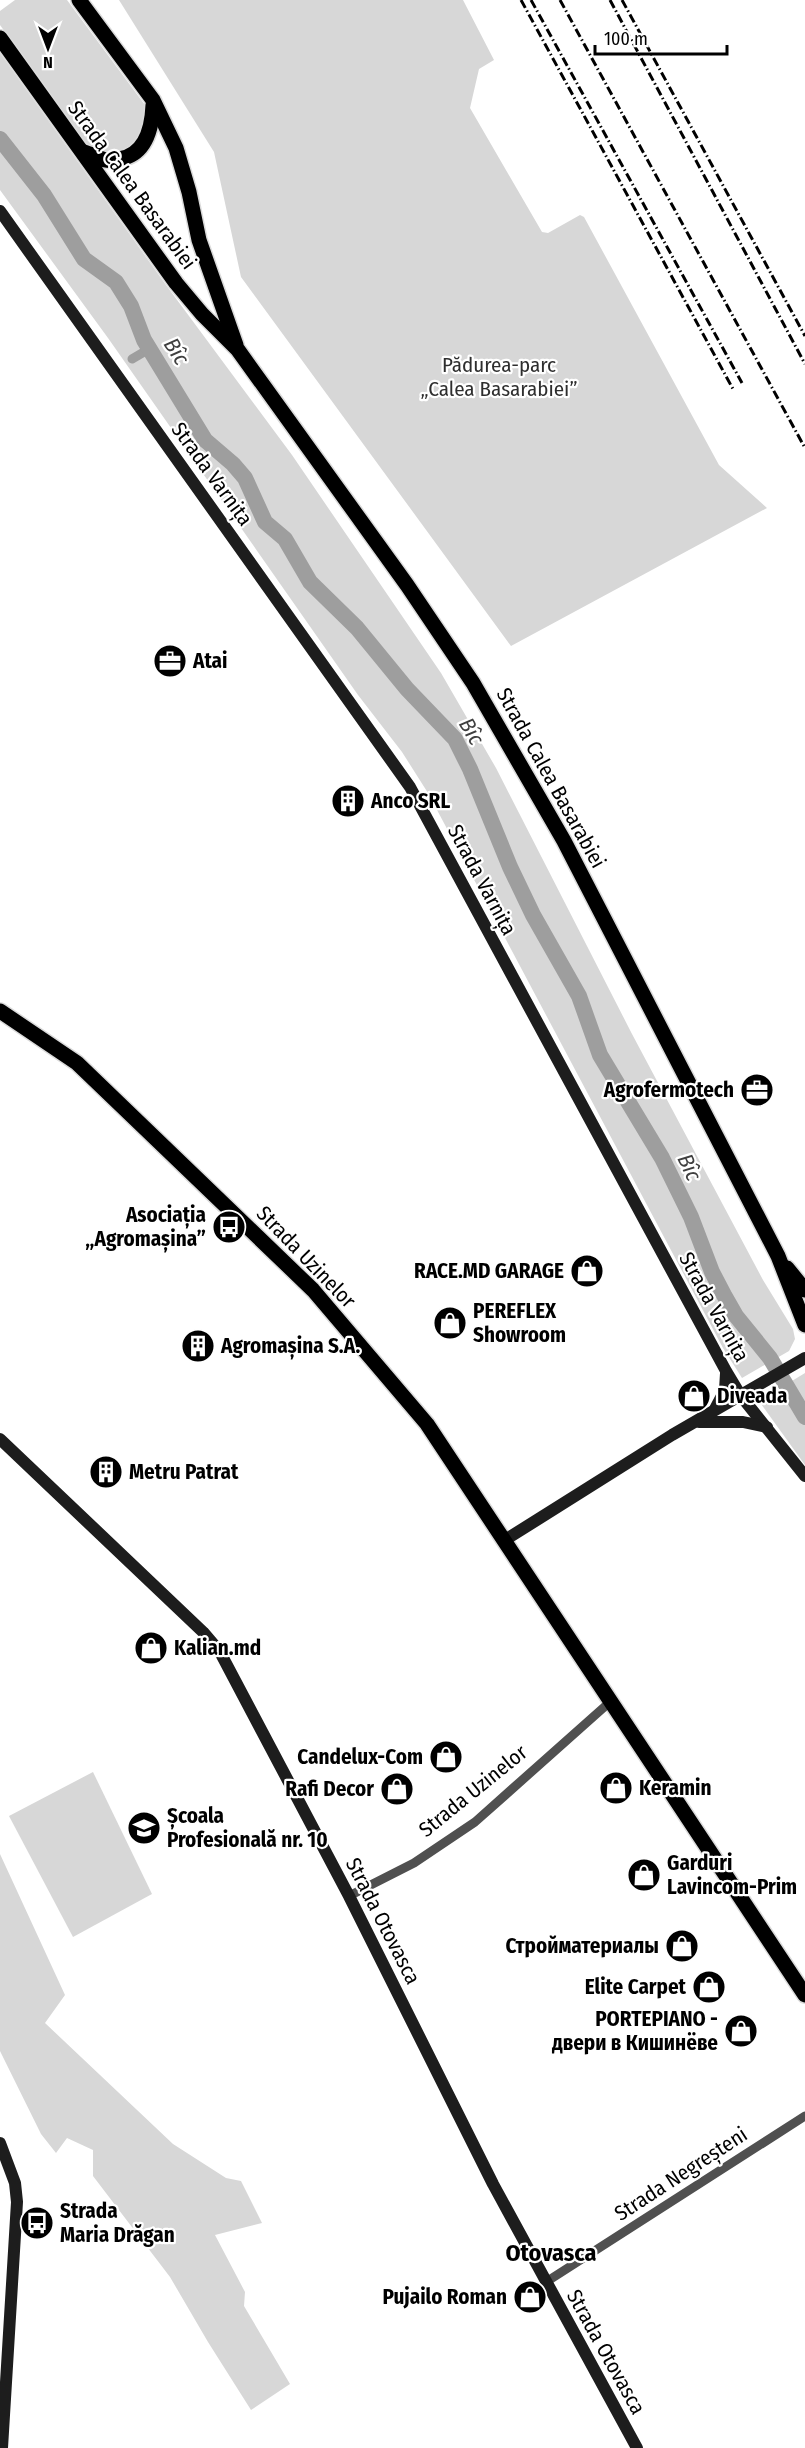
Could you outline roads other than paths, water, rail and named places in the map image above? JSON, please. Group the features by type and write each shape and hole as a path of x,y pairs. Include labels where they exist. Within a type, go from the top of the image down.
{"main road":[{"name":"Strada Calea Basarabiei","path":"79,0 153,100 176,148 189,192 199,240 238,350"},
{"name":"Strada Calea Basarabiei","path":"0,38 176,283 202,314 238,350 407,585 473,683 564,841 778,1256 805,1325"},
{"path":"84,152 107,161 124,159 137,153 153,124 153,100"},
{"name":"Strada Uzinelor","path":"0,1011 77,1062 313,1290 427,1424 805,1995"},
{"name":"Strada Calea Basarabiei","path":"778,1256 805,1290"}],"street":[{"name":"Strada Varnița","path":"0,211 410,787 726,1371 746,1393 767,1427 805,1476"},
{"path":"505,1540 694,1422 803,1359"},
{"path":"714,1410 725,1390 726,1371"},
{"path":"694,1422 736,1421 767,1427"},
{"name":"Strada Otovasca","path":"0,1439 216,1646 349,1896 493,2184 636,2448"},
{"name":"Strada Uzinelor","path":"349,1896 414,1863 475,1822 611,1701"},
{"name":"Strada Negreșteni","path":"546,2282 805,2115"},
{"path":"0,2143 15,2183 17,2202 2,2448"}],"waterway":[{"name":"Bîc","path":"0,139 44,195 84,259 116,282 131,306 144,340 205,440 233,464 245,478 265,522 285,539 310,582 357,628 407,689 455,739 533,915 579,996 600,1055 662,1158 691,1217 712,1272 736,1316 770,1358 805,1417"},
{"path":"132,359 149,349"}],"railway":[{"path":"521,0 733,389"},
{"path":"531,0 742,383"},
{"path":"560,0 805,448"},
{"path":"610,0 805,364"},
{"path":"622,0 805,336"}],"place":[{"name":"Atai","path":"170,661"},
{"name":"Anco SRL","path":"348,801"},
{"name":"Agrofermotech","path":"757,1090"},
{"name":"Asociația „Agromașina”","path":"229,1227"},
{"name":"RACE.MD GARAGE","path":"587,1271"},
{"name":"PEREFLEX Showroom","path":"450,1323"},
{"name":"Agromașina S.A.","path":"198,1346"},
{"name":"Diveada","path":"694,1396"},
{"name":"Metru Patrat","path":"106,1472"},
{"name":"Kalian.md","path":"151,1648"},
{"name":"Candelux-Com","path":"446,1757"},
{"name":"Keramin","path":"616,1788"},
{"name":"Rafi Decor","path":"397,1789"},
{"name":"Școala Profesională nr. 10","path":"144,1828"},
{"name":"Garduri Lavincom-Prim","path":"644,1875"},
{"name":"Стройматериалы","path":"682,1946"},
{"name":"Elite Carpet","path":"709,1987"},
{"name":"PORTEPIANO - двери в Кишинёве","path":"741,2031"},
{"name":"Strada Maria Drăgan","path":"37,2223"},
{"name":"Pujailo Roman","path":"530,2297"}],"district":[{"name":"Otovasca","path":"551,2253"}],"park label":[{"name":"Pădurea-parc „Calea Basarabiei”","path":"499,377"}]}
